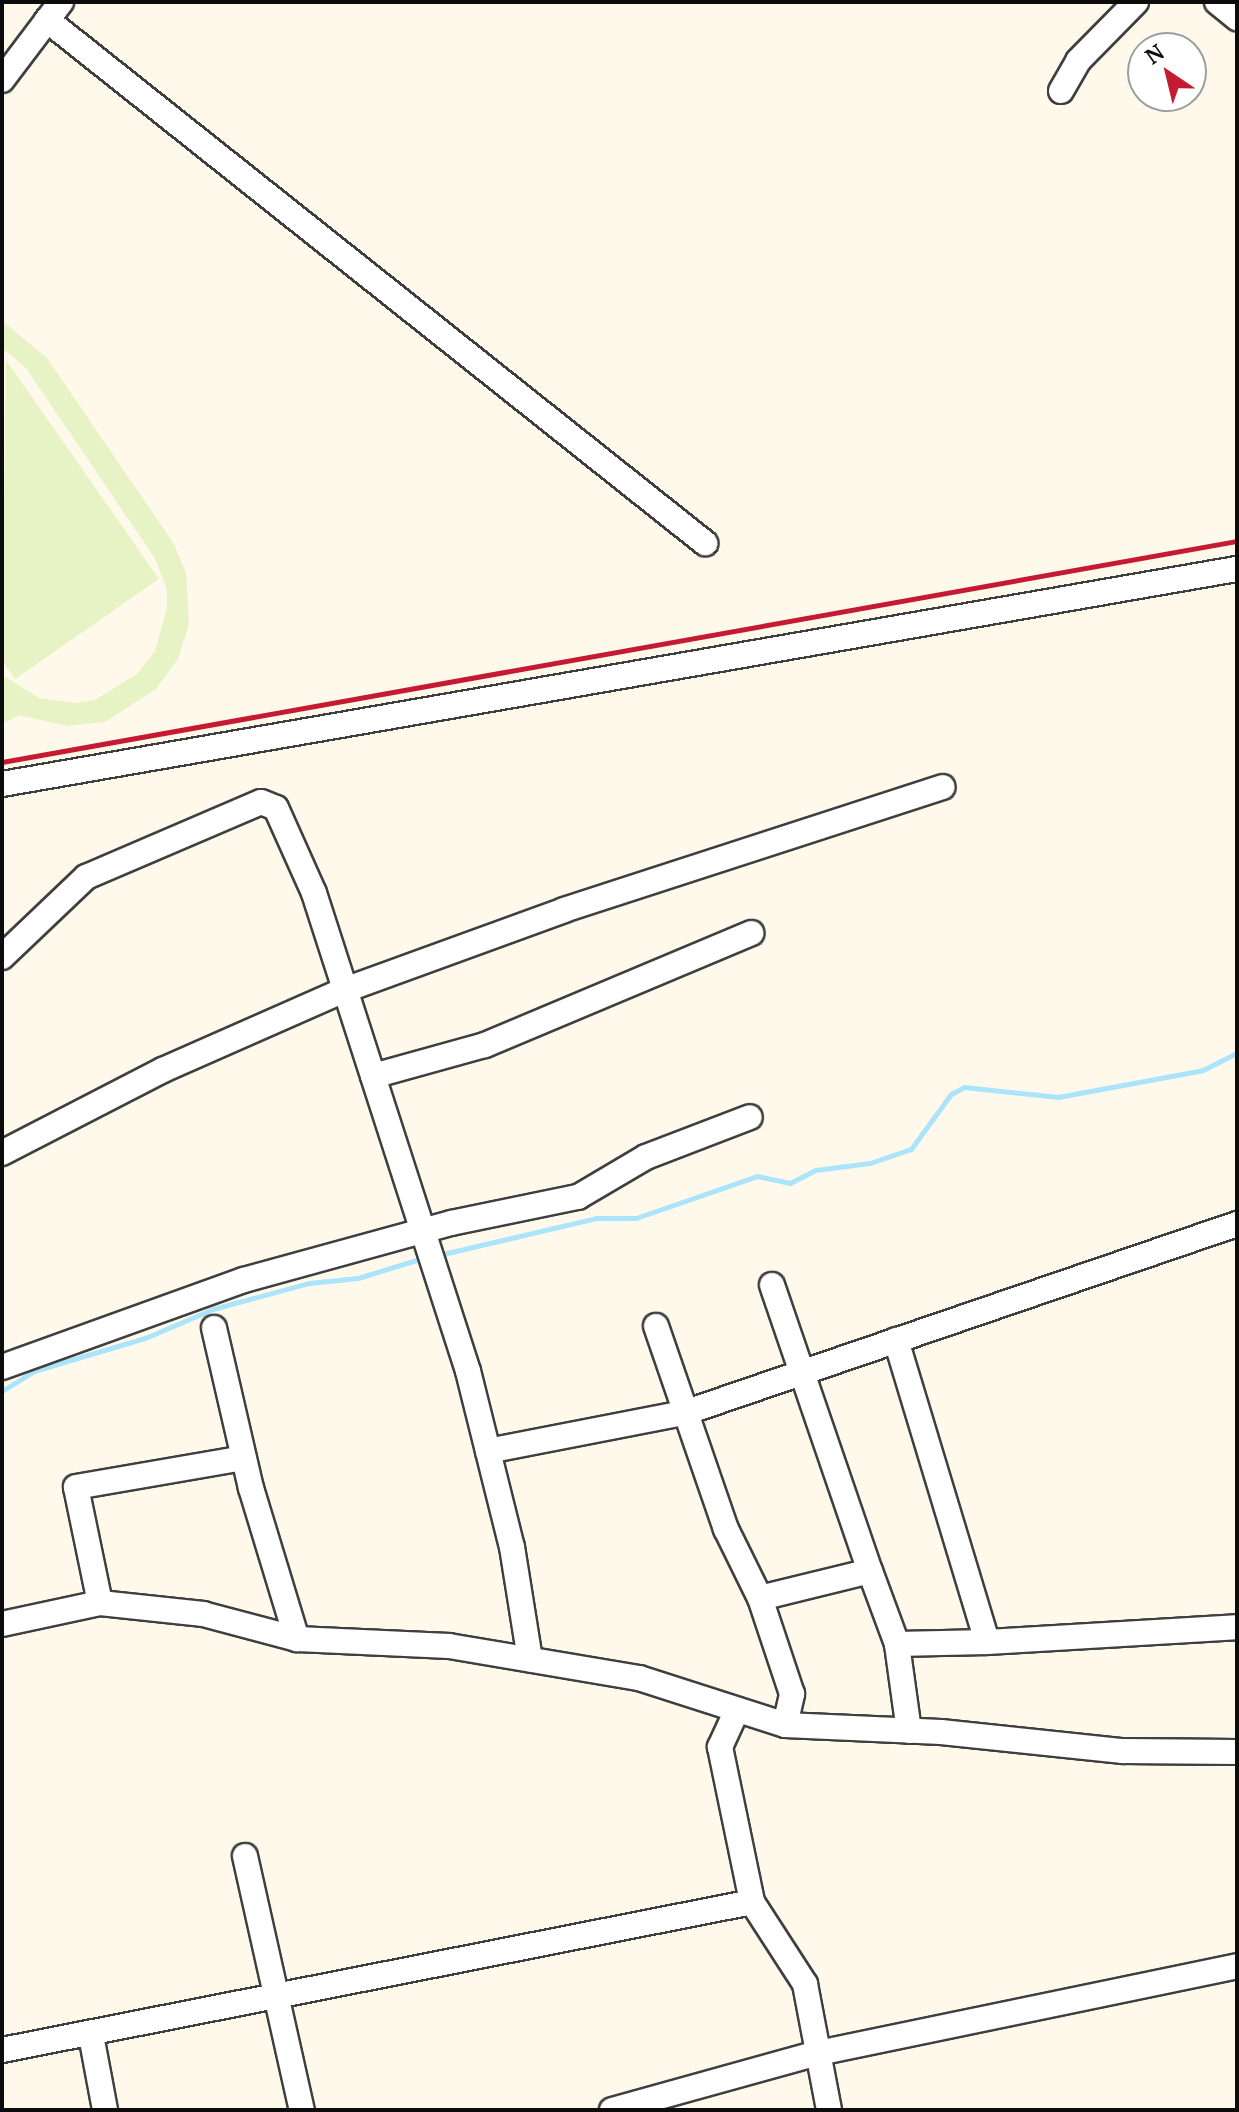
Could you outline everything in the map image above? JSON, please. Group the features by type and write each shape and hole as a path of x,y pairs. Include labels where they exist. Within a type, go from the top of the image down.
{"street":[{"path":"1061,91 1078,61 1136,2"},
{"path":"1217,2 1237,18"},
{"path":"2,80 54,11 705,543"},
{"path":"2,784 1237,569"},
{"path":"2,1153 163,1070 342,991 564,910 942,787"},
{"path":"2,957 86,877 261,802 276,808 314,893 342,991 425,1234 488,1451 512,1547 530,1660"},
{"path":"373,1076 485,1045 751,933"},
{"path":"2,1367 244,1280 425,1234 451,1223 578,1197 646,1157 750,1117"},
{"path":"488,1451 684,1413 1237,1224"},
{"path":"772,1285 805,1371 897,1644 909,1731"},
{"path":"656,1326 726,1529 760,1598 792,1694 785,1725"},
{"path":"214,1328 244,1458 297,1639"},
{"path":"896,1340 987,1642"},
{"path":"100,1603 76,1487 244,1458"},
{"path":"760,1598 870,1571"},
{"path":"2,1624 100,1603 203,1614 297,1639 449,1646 639,1678 785,1725 909,1731 1123,1751 1237,1752"},
{"path":"897,1644 987,1642 1237,1627"},
{"path":"737,1710 720,1747 752,1902 805,1984 829,2110"},
{"path":"245,1856 302,2110"},
{"path":"2,2050 91,2035 752,1902"},
{"path":"612,2110 818,2053 1237,1966"},
{"path":"91,2035 105,2110"}],"green space":[{"path":"2,321 47,358 174,544 186,573 189,624 178,659 156,689 105,722 67,726 19,715 2,724 2,675 39,698 75,703 95,700 138,673 155,651 167,608 167,589 154,557 26,368 2,348"},
{"path":"6,360 159,579 15,679 2,660"}],"waterway":[{"path":"443,1254 596,1218 636,1218 757,1176 790,1183 816,1170 870,1163 911,1149 951,1094 964,1087 1058,1097 1203,1070 1237,1053"},
{"path":"2,1391 34,1371 145,1338 213,1309 309,1283 358,1278 423,1258"}],"railway":[{"path":"2,762 1237,541"}]}
